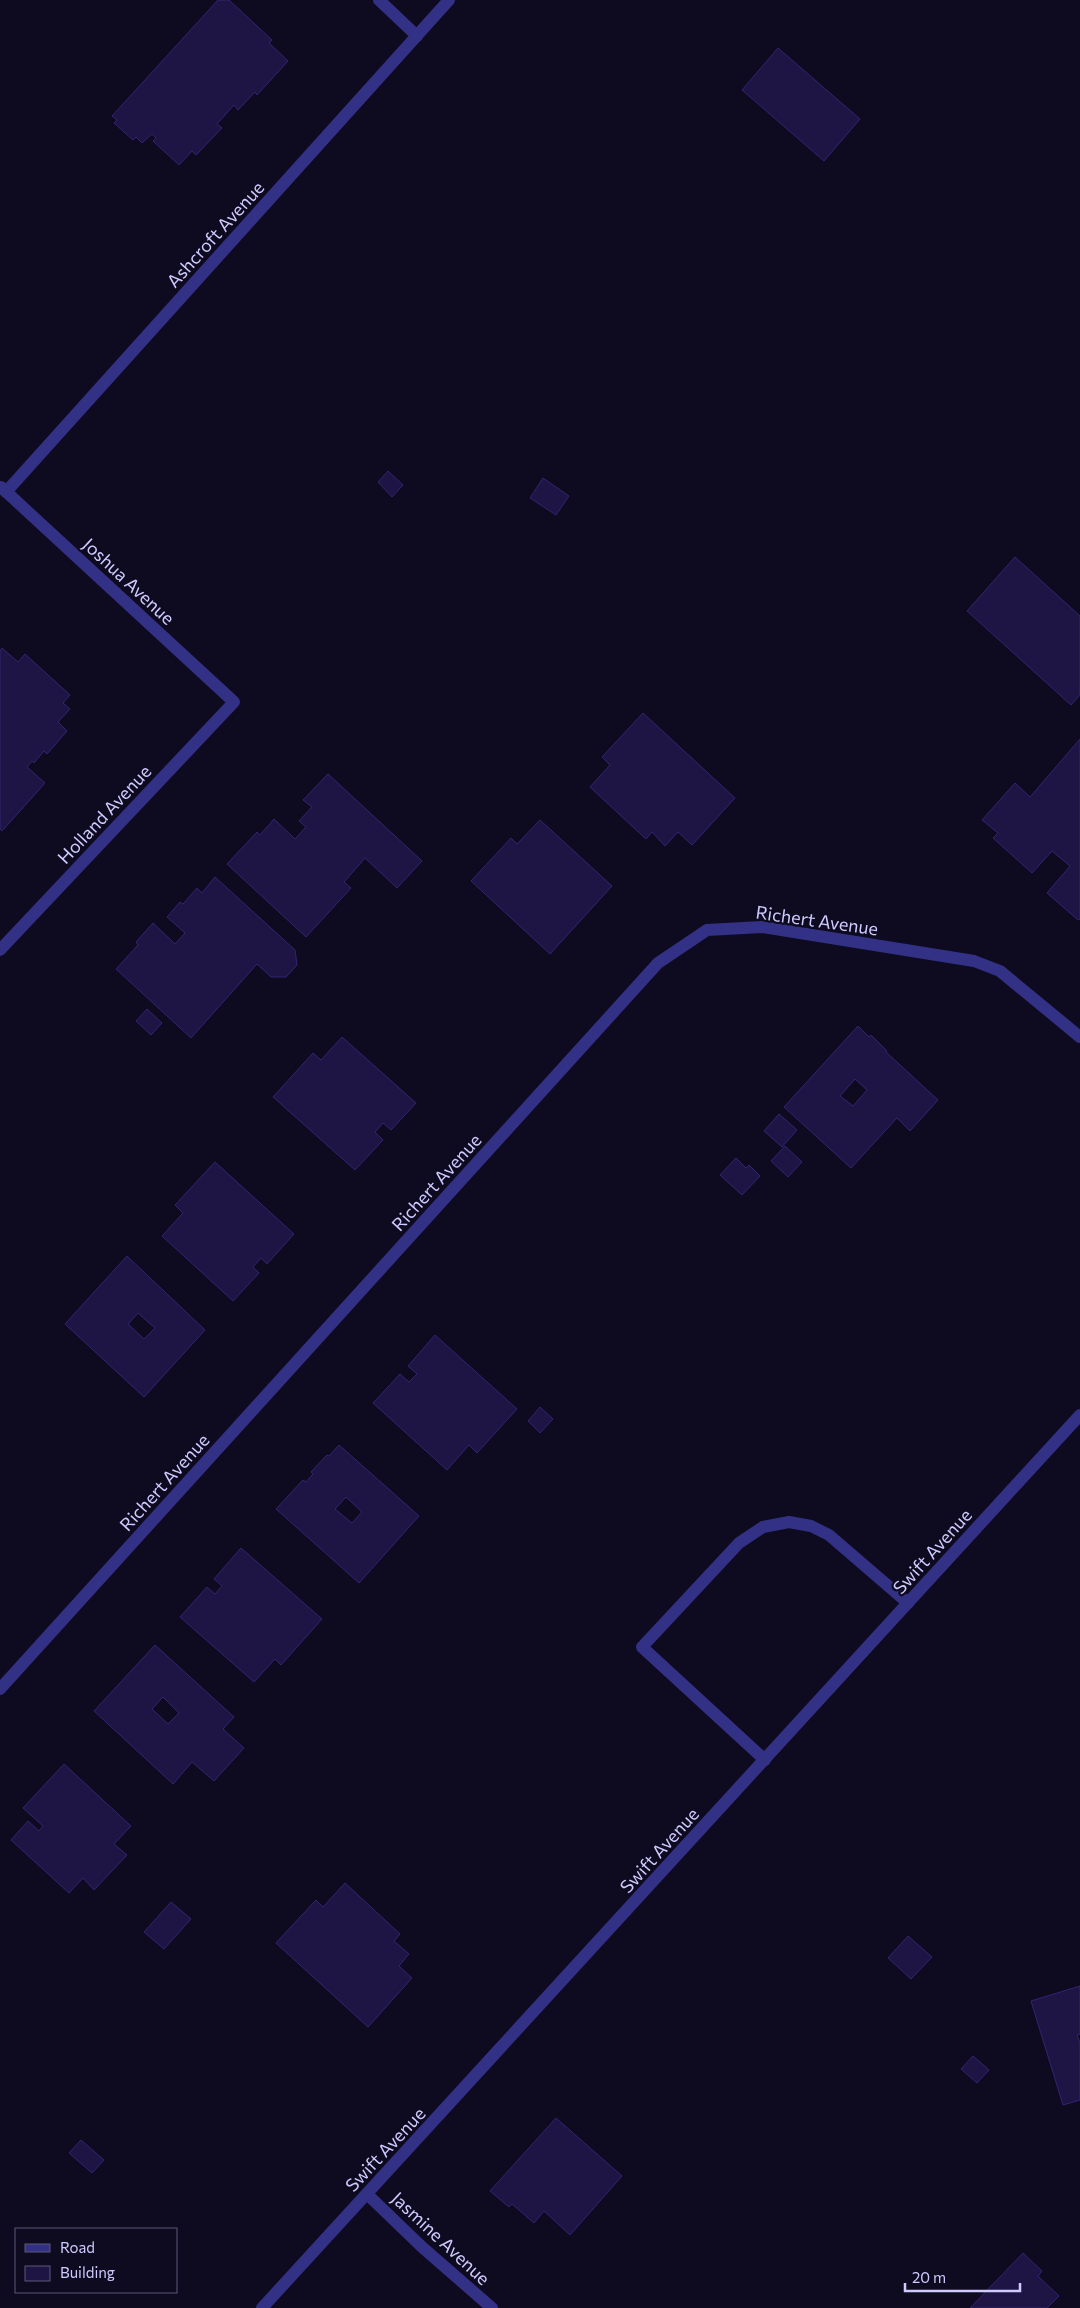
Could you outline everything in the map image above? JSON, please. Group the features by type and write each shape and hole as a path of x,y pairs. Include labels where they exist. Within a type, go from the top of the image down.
{"street":[{"path":"379,0 417,36"},
{"name":"Ashcroft Avenue","path":"3,489 449,0"},
{"name":"Joshua Avenue","path":"3,489 234,702"},
{"name":"Holland Avenue","path":"0,950 234,702"},
{"name":"Richert Avenue","path":"0,1690 658,963 707,930 762,927 974,961 1000,971 1080,1037"},
{"name":"Swift Avenue","path":"262,2308 1080,1415"},
{"path":"765,1760 642,1647 739,1543 763,1527 790,1522 811,1526 829,1535 908,1604"},
{"name":"Jasmine Avenue","path":"367,2194 422,2247 492,2308"}],"building":[{"path":"218,0 229,0 272,40 269,43 288,61 257,95 255,92 238,110 234,105 217,124 222,128 196,155 192,151 179,165 153,141 156,138 152,134 142,143 136,137 133,140 114,123 117,120 112,116"},
{"path":"778,48 860,119 824,161 742,90"},
{"path":"388,471 403,485 392,497 378,482"},
{"path":"543,478 569,496 556,515 530,498"},
{"path":"1015,557 1080,616 1080,695 1071,705 967,611"},
{"path":"2,648 18,662 25,654 70,695 63,703 70,709 58,722 67,731 47,754 44,751 34,763 32,761 27,767 45,783 2,831 0,829 0,651"},
{"path":"643,713 735,798 692,845 678,832 665,846 652,832 646,839 590,787 610,765 602,757"},
{"path":"1080,739 1080,919 1078,920 1047,893 1070,866 1052,851 1032,873 993,838 998,833 982,820 1015,783 1030,797"},
{"path":"328,774 422,861 397,888 365,858 344,882 351,888 306,937 227,864 257,832 260,835 274,819 295,839 306,827 299,821 312,807 303,800"},
{"path":"540,820 612,886 550,954 471,881 511,838 517,844"},
{"path":"215,877 295,950 297,965 286,977 271,977 257,964 191,1038 116,969 138,945 136,942 153,923 175,944 185,933 167,917 180,902 183,904 197,888 202,893"},
{"path":"147,1009 162,1023 151,1035 136,1021"},
{"path":"858,1026 869,1037 871,1035 886,1052 938,1100 910,1131 897,1118 851,1168 784,1107","holes":["855,1079 867,1090 853,1106 840,1096"]},
{"path":"342,1037 416,1103 391,1130 383,1123 375,1132 383,1140 355,1170 273,1097 313,1053 321,1060"},
{"path":"779,1114 797,1130 782,1147 764,1131"},
{"path":"785,1146 802,1162 788,1177 771,1161"},
{"path":"736,1158 746,1168 749,1165 760,1176 742,1195 720,1175"},
{"path":"215,1162 294,1234 267,1264 261,1258 253,1267 259,1273 233,1301 162,1236 183,1213 175,1205"},
{"path":"127,1256 205,1330 144,1397 65,1324","holes":["138,1313 155,1328 144,1339 128,1324"]},
{"path":"435,1335 517,1409 477,1453 469,1445 447,1470 373,1403 400,1374 409,1382 417,1374 408,1366"},
{"path":"540,1407 553,1419 540,1433 528,1421"},
{"path":"339,1445 419,1516 359,1583 276,1509 303,1480 306,1482 313,1474 311,1472 327,1455 329,1456","holes":["346,1497 362,1512 352,1523 335,1509"]},
{"path":"241,1548 322,1619 281,1665 275,1659 254,1682 180,1617 207,1587 215,1594 222,1586 214,1579"},
{"path":"155,1645 234,1717 223,1729 244,1748 214,1781 192,1762 173,1784 94,1711","holes":["163,1697 179,1713 168,1724 152,1709"]},
{"path":"64,1764 131,1826 114,1844 127,1855 94,1890 83,1878 69,1893 11,1840 28,1821 39,1831 43,1826 23,1808"},
{"path":"345,1883 400,1934 394,1941 409,1954 399,1966 412,1978 368,2027 276,1943 316,1900 323,1907"},
{"path":"171,1902 191,1919 164,1949 144,1932"},
{"path":"908,1936 932,1957 911,1979 888,1958"},
{"path":"1080,1986 1080,2034 1077,2035 1080,2043 1080,2100 1063,2105 1031,2001"},
{"path":"973,2056 989,2070 977,2083 961,2069"},
{"path":"556,2118 622,2176 570,2235 544,2211 534,2223 512,2204 509,2207 490,2191"},
{"path":"81,2140 104,2160 92,2173 69,2153"},
{"path":"1023,2253 1042,2271 1038,2276 1059,2296 1047,2308 970,2308"}]}
